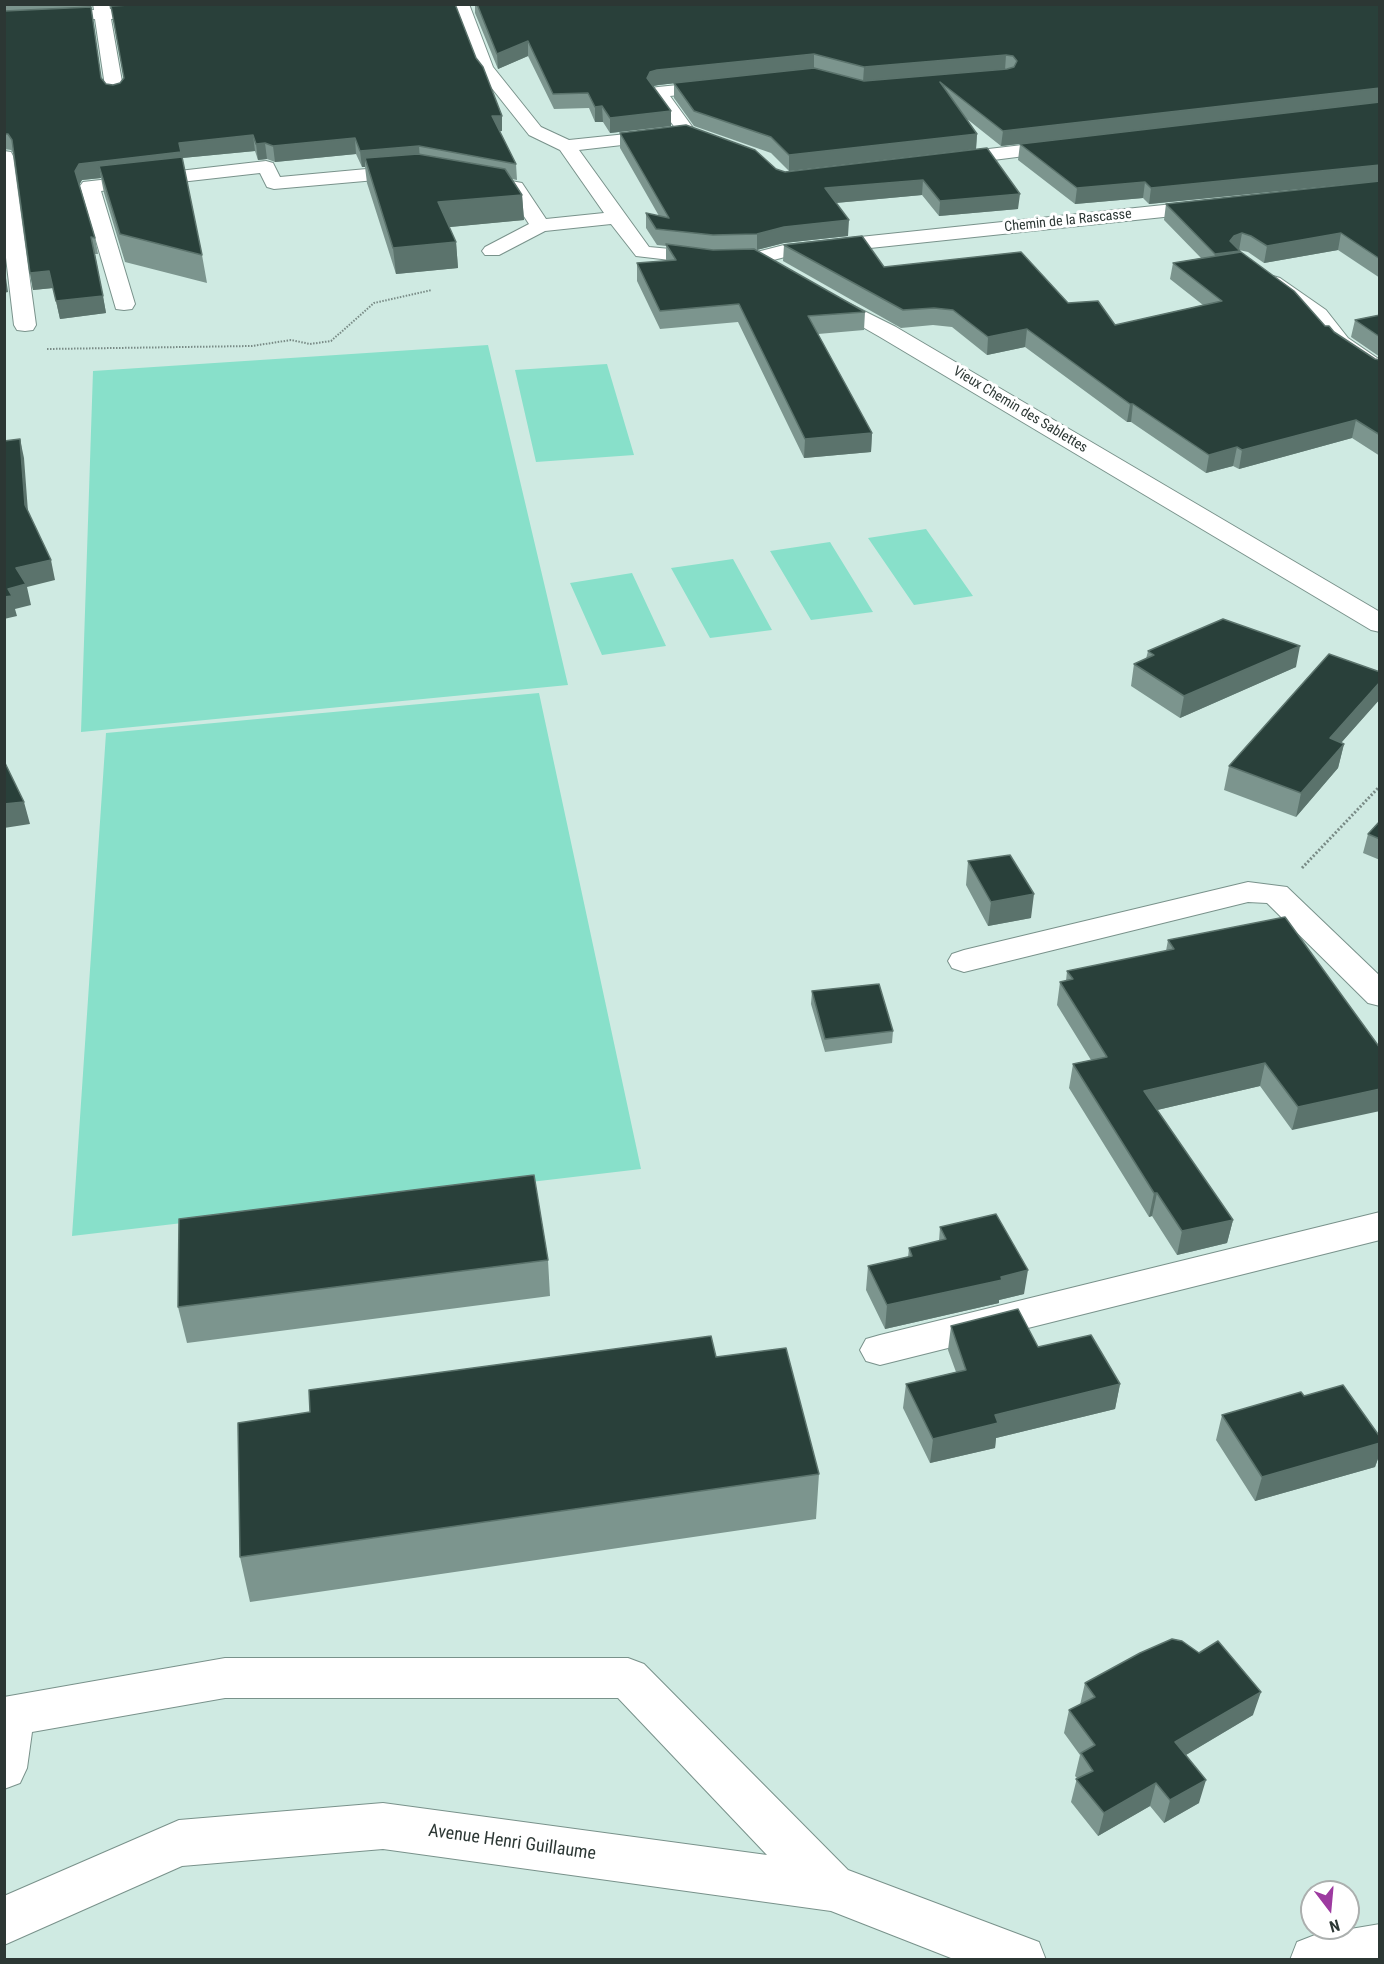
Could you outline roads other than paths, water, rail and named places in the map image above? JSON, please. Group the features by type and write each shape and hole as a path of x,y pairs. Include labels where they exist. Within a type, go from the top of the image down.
{"street":[{"path":"482,6 461,5 485,68 534,131 567,146 687,132 709,140"},
{"path":"101,10 115,93"},
{"path":"4,18 101,10 173,12"},
{"path":"687,132 658,92 736,84"},
{"path":"927,162 1082,144"},
{"path":"567,146 616,218 639,246 713,259 758,258 786,275"},
{"path":"4,156 25,325"},
{"path":"124,304 90,186 266,167 274,183 420,170 432,172"},
{"path":"468,178 515,187 540,226"},
{"name":"Chemin de la Rascasse","path":"758,258 784,251 1225,204"},
{"path":"492,251 540,226 616,218"},
{"path":"1258,271 1318,315 1340,343 1380,370"},
{"name":"Vieux Chemin des Sablettes","path":"805,286 898,338 1380,624"},
{"path":"964,961 1248,892 1276,894 1380,995"},
{"path":"880,1350 1380,1226"},
{"path":"4,1768 12,1714 225,1678 628,1678 831,1887"},
{"name":"Avenue Henri Guillaume","path":"4,1921 179,1843 383,1826 831,1887 1021,1959"},
{"path":"1315,1959 1380,1948"}]}
